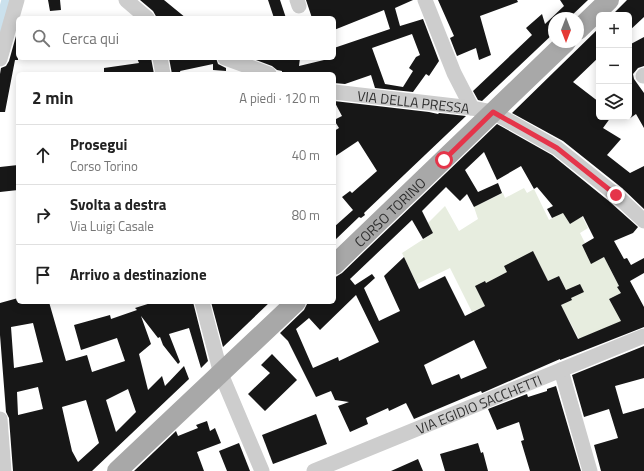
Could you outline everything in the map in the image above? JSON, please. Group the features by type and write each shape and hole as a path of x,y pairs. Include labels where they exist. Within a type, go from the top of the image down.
{"main road":[{"path":"584,24 609,0"},
{"name":"CORSO TORINO","path":"336,263 560,48"},
{"path":"117,471 294,304"}],"street":[{"path":"0,59 17,0"},
{"path":"126,0 145,16"},
{"path":"425,0 454,73 472,108"},
{"path":"160,60 163,72"},
{"path":"230,60 264,72"},
{"name":"VIA DELLA PRESSA","path":"336,92 472,108 493,112 557,148 616,195 644,221"},
{"path":"203,304 221,374 262,471"},
{"name":"VIA EGIDIO SACCHETTI","path":"314,471 644,336"},
{"path":"560,370 590,471"},
{"path":"0,419 4,471"}],"shaded area":[{"path":"524,188 527,193 534,189 549,220 563,212 570,224 582,216 588,228 580,233 585,243 582,245 591,263 604,257 619,286 617,287 621,293 609,299 616,311 634,316 579,339 561,305 571,300 559,276 548,281 533,251 507,272 486,283 485,281 476,286 485,306 472,312 450,268 417,284 402,253 433,233 428,223 445,206 459,231 478,219 474,207 503,193 505,198"}],"building":[{"path":"48,0 60,0 61,10 50,11"},
{"path":"140,0 164,0 184,16 156,16 153,11"},
{"path":"268,0 280,0 285,16 273,16"},
{"path":"306,0 413,0 395,8 400,26 423,19 439,61 429,76 426,74 413,92 375,88 371,75 345,84 336,83 336,72 282,72 272,66 256,60 300,60 299,66 324,60 336,60 336,47 390,29 384,10 336,29 336,16 311,16","holes":["412,34 420,55 416,57 409,68 413,71 403,87 385,84 372,48"]},
{"path":"438,0 517,0 518,2 480,16 491,55 479,60 476,48 457,56 450,38 454,36"},
{"path":"560,0 588,0 575,12 558,12 564,6"},
{"path":"627,0 644,0 644,17 632,28 632,12 615,12"},
{"path":"542,14 545,24 548,21 548,39 482,101 478,100 473,91 532,35 526,28"},
{"path":"596,31 596,60 573,82 596,100 596,120 609,120 603,128 621,139 607,155 630,173 644,166 644,209 622,188 563,141 512,113 579,48 584,48 584,43"},
{"path":"16,36 16,60 5,112 0,112 1,68 6,66 9,61"},
{"path":"644,37 644,66 638,68 633,74 634,79 644,93 644,128 636,114 632,117 632,43"},
{"path":"138,60 151,60 154,72 104,72 104,68 139,63"},
{"path":"169,60 217,60 218,64 226,68 226,71 213,70 213,64 180,72 172,72"},
{"path":"336,101 466,116 364,213 365,215 361,218 359,217 336,239 336,225 353,210 342,197 350,191 352,193 377,171 358,141 336,156 336,130 339,128 336,123 336,119 342,116 336,105"},
{"path":"497,124 552,155 638,227 633,233 614,241 624,259 627,258 631,265 644,258 644,273 630,281 644,307 644,327 560,359 482,393 481,391 414,419 406,403 389,411 388,408 366,418 368,424 350,432 338,406 349,402 335,400 331,391 316,397 288,341 280,333 304,310 307,304 336,304 336,277 342,273","holes":["484,152 497,180 521,166 534,189 537,187 553,206 547,209 552,218 563,213 570,224 583,216 594,238 582,245 591,264 604,257 619,286 617,287 621,293 609,299 621,321 578,339 561,305 584,292 580,284 566,290 559,276 548,281 533,251 504,266 507,272 486,283 485,281 475,286 485,306 465,316 445,276 419,289 404,257 384,276 400,311 379,321 364,288 375,278 372,274 355,285 350,279 412,220 423,239 433,233 422,211 446,187 460,201 467,194 474,207 502,193 498,183 478,192 465,170","356,295 379,342 339,361 338,357 313,368 296,329 309,318 320,330","474,340 487,368 461,379 459,374 432,385 424,365"]},
{"path":"16,165 16,190 0,192 0,167"},
{"path":"16,299 16,304 50,304 66,361 87,355 92,372 125,361 117,338 81,350 74,325 110,315 111,319 137,310 135,308 148,304 194,304 208,361 201,368 189,328 169,334 180,362 178,364 163,345 160,337 158,338 141,316 151,344 139,354 148,390 162,376 165,386 184,366 189,379 92,471 13,471 9,418 6,412 0,335 0,303","holes":["33,323 43,362 14,368 11,327","38,387 43,409 18,415 17,392","128,389 136,412 116,432 106,400","86,400 99,443 78,462 72,451 62,407"]},
{"path":"212,304 268,304 223,347"},
{"path":"644,346 644,378 615,386 623,414 644,408 644,471 601,471 594,445 618,438 609,409 584,417 572,375"},
{"path":"272,354 297,380 265,411 248,394 270,373 261,365"},
{"path":"556,386 581,471 530,471 521,441 524,440 519,422 497,430 488,409 527,394 528,397 547,391 547,389"},
{"path":"316,414 327,444 273,464 262,435"},
{"path":"207,421 210,431 215,428 221,443 197,452 204,471 134,471 176,431 178,436 198,428 196,425"},
{"path":"239,443 250,471 227,471 219,451"},
{"path":"478,443 481,453 483,452 488,471 445,471 440,454"},
{"path":"418,459 423,471 391,471"}],"waterway":[{"path":"0,30 8,0"}],"route":[{"path":"444,160 493,112 557,148 616,195"}]}
